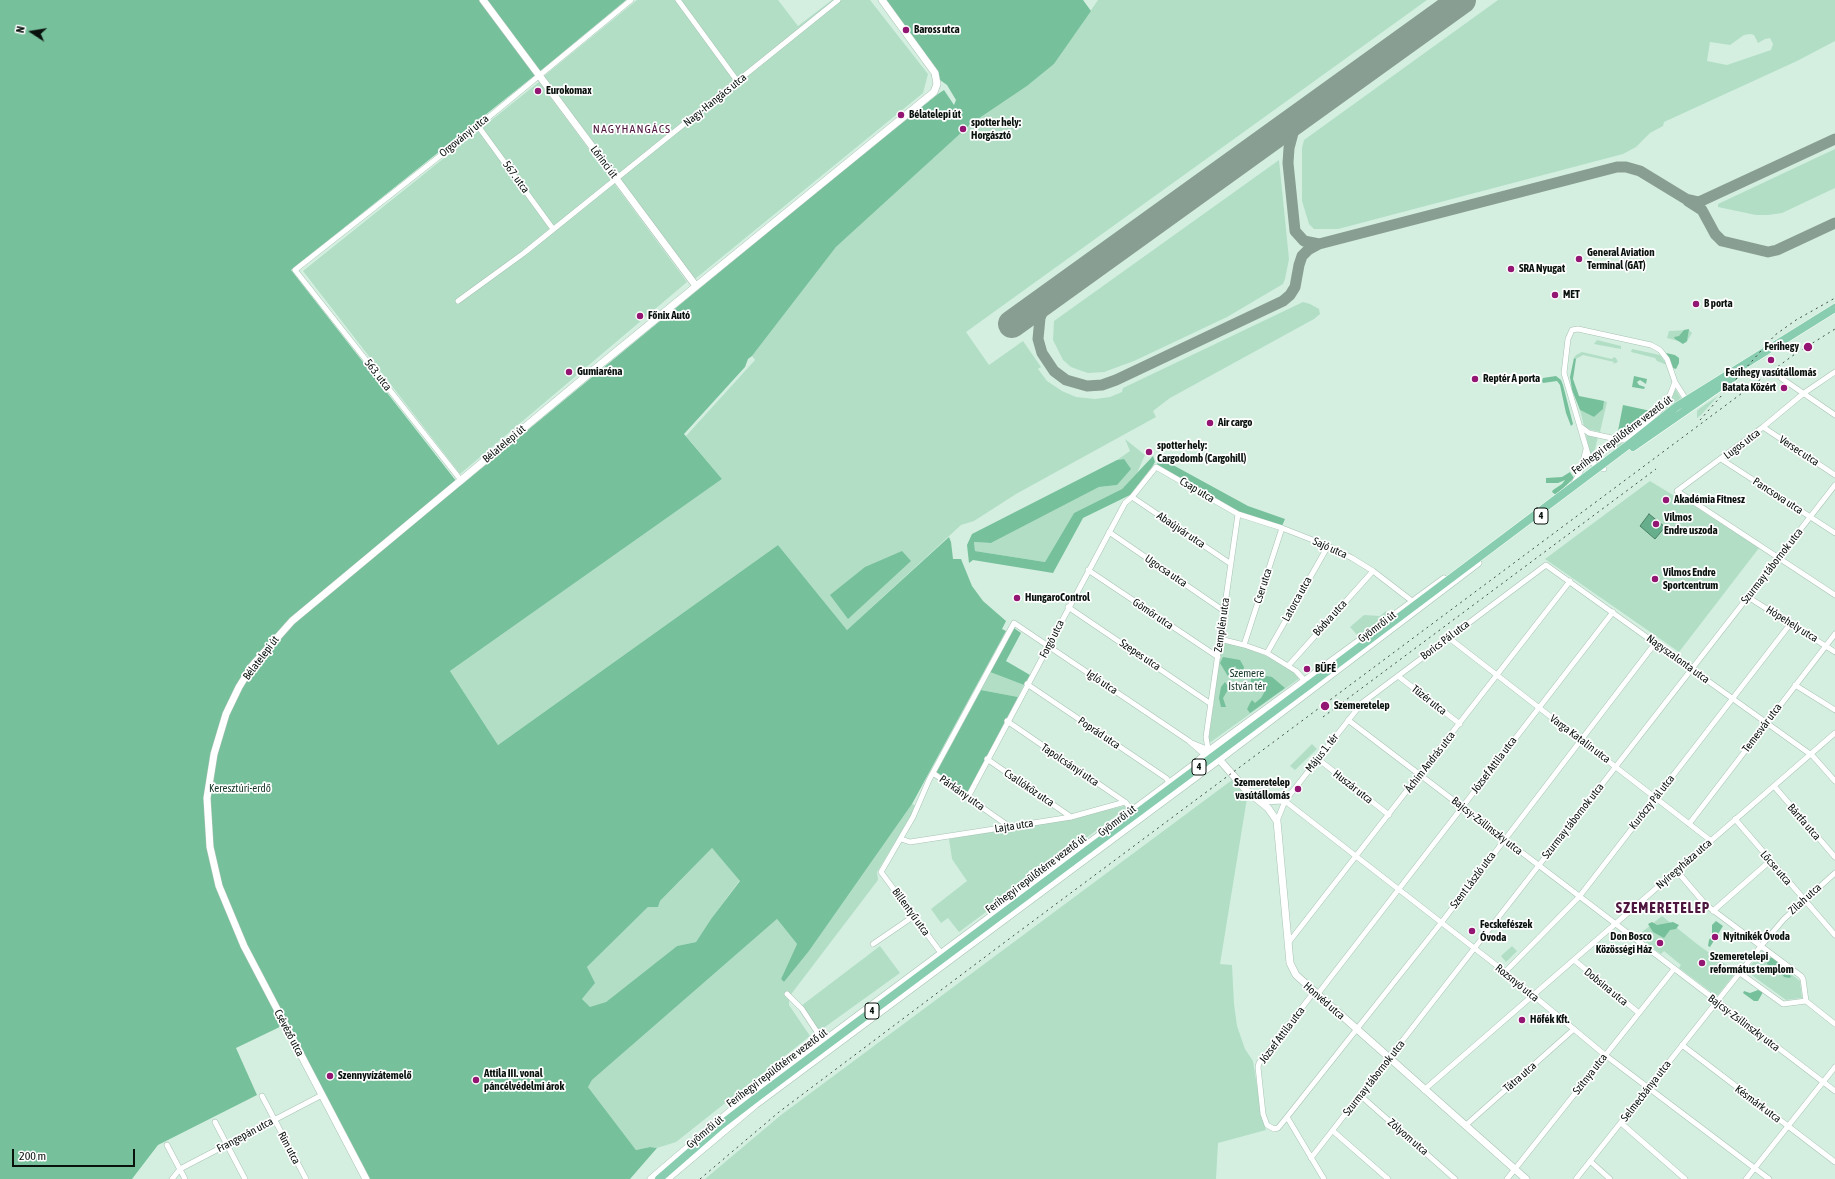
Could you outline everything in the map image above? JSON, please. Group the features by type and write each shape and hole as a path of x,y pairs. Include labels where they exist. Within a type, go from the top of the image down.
{"main road":[{"name":"Ferihegyi repülőtérre vezető út","path":"659,1179 721,1125 756,1098 1307,683 1477,561 1601,468 1654,423 1835,308"},
{"name":"Ferihegyi repülőtérre vezető út","path":"1477,561 1571,488 1682,412 1835,313"}],"street":[{"name":"Lőrinci út","path":"483,0 696,286"},
{"name":"Orgoványi utca","path":"295,270 478,126 631,0"},
{"path":"678,0 738,82"},
{"name":"Nagy-Hangács utca","path":"458,301 524,252 738,82 838,0"},
{"name":"Bélatelepi út","path":"219,884 212,857 208,831 208,781 221,727 245,678 258,658 292,621 460,479 934,92 937,84 935,73 882,0"},
{"name":"567. utca","path":"478,126 553,229"},
{"name":"563. utca","path":"295,270 460,479"},
{"path":"1601,468 1590,461 1564,373 1568,339 1572,330 1578,329 1651,345 1660,350 1667,359 1675,382 1688,400 1686,407 1682,412"},
{"name":"Lugos utca","path":"1778,557 1677,491 1763,428 1804,393 1835,372"},
{"path":"1781,378 1835,415"},
{"path":"1581,427 1589,432 1607,437 1621,440 1631,438 1660,410 1670,396 1675,382"},
{"name":"Versec utca","path":"1763,428 1835,475"},
{"path":"1571,488 1581,470 1586,448"},
{"name":"Pancsova utca","path":"1721,459 1835,533"},
{"name":"Forgó utca","path":"968,797 1007,721 1125,503 1132,497 1156,467"},
{"name":"Csap utca","path":"1156,467 1238,514"},
{"name":"Szurmay tábornok utca","path":"1311,1158 1361,1096 1615,766 1835,485"},
{"name":"Abaújvár utca","path":"1132,497 1231,564"},
{"name":"Sajó utca","path":"1238,514 1282,528 1328,546 1373,571 1412,601"},
{"name":"Zemplén utca","path":"1207,752 1206,737 1238,514"},
{"name":"Cser utca","path":"1244,645 1282,528"},
{"name":"Ugocsa utca","path":"1109,532 1224,611"},
{"name":"Latorca utca","path":"1267,653 1328,546"},
{"path":"1778,557 1835,595"},
{"name":"Gyömrői út","path":"651,1179 734,1108 1132,810 1207,752 1307,683 1412,601 1477,561"},
{"name":"Gyömrői út","path":"667,1179 749,1109 1203,771 1221,762 1477,561"},
{"name":"Nagyszalonta utca","path":"1546,565 1656,642 1732,699 1810,754 1835,781"},
{"name":"Borics Pál utca","path":"1348,720 1362,703 1546,565"},
{"name":"Gömör utca","path":"1088,570 1218,657"},
{"name":"Bódva utca","path":"1288,666 1373,571"},
{"name":"Áchim András utca","path":"1289,942 1570,581"},
{"name":"Hópehely utca","path":"1748,597 1835,652"},
{"name":"Szepes utca","path":"1068,607 1211,704"},
{"name":"József Attila utca","path":"1287,1117 1278,1128 1274,1129 1267,1125 1263,1114 1258,1067 1263,1057 1316,994 1399,890 1613,612"},
{"name":"Igló utca","path":"933,773 1014,623 1207,752"},
{"name":"Kuróczy Pál utca","path":"1505,972 1579,897 1791,623"},
{"name":"Temesvár utca","path":"1689,824 1825,645 1835,634"},
{"name":"Varga Katalin utca","path":"1449,638 1710,840"},
{"path":"1220,639 1267,653 1288,666 1307,683"},
{"name":"Szent László utca","path":"1287,1117 1441,923 1656,642"},
{"name":"Tüzér utca","path":"1398,676 1460,724"},
{"name":"Poprád utca","path":"1027,684 1166,778 1169,782"},
{"path":"1795,685 1835,710"},
{"name":"Május 1. tér","path":"1285,801 1348,720"},
{"name":"Bajcsy-Zsilinszky utca","path":"1348,720 1835,1092"},
{"name":"Tapolcsányi utca","path":"1007,721 1125,802 1132,810"},
{"name":"Nyíregyháza utca","path":"1424,1090 1532,994 1574,960 1710,840 1835,733"},
{"path":"1199,747 1206,737"},
{"path":"1207,752 1221,762 1243,787 1272,813 1277,821"},
{"name":"Csallóköz utca","path":"987,759 1071,817"},
{"name":"Huszár utca","path":"1318,759 1389,814"},
{"path":"901,839 916,812 933,773"},
{"name":"Párkány utca","path":"933,773 1010,827"},
{"name":"Bártfa utca","path":"1774,786 1835,857"},
{"path":"1261,802 1285,801 1278,815 1277,821"},
{"name":"Rozsnyó utca","path":"1285,801 1505,972 1605,1055 1769,1179"},
{"name":"Lajta utca","path":"901,839 910,842 1071,817 1125,802"},
{"name":"Lőcse utca","path":"1735,819 1835,934"},
{"name":"Honvéd utca","path":"1277,821 1292,969 1296,976 1526,1179"},
{"name":"Billentyű utca","path":"901,839 881,872 941,953"},
{"path":"1712,911 1770,861"},
{"path":"1676,870 1712,911 1800,976 1803,979 1806,1001 1835,1024"},
{"name":"Zilah utca","path":"1717,1002 1784,919 1835,873"},
{"name":"Csévéző utca","path":"219,884 226,906 244,946 366,1179"},
{"path":"873,944 914,916"},
{"name":"Dobsina utca","path":"1574,960 1639,1013"},
{"name":"Szitnya utca","path":"1507,1179 1674,969"},
{"path":"1740,973 1783,1004 1806,1001"},
{"path":"787,994 802,1009 823,1041"},
{"name":"Selmecbánya utca","path":"1576,1179 1717,1002"},
{"name":"Tátra utca","path":"1466,1125 1574,1029"},
{"name":"Késmárk utca","path":"1682,1045 1835,1162"},
{"path":"1746,1179 1835,1067"},
{"name":"Frangepán utca","path":"172,1179 180,1169 322,1095"},
{"name":"Rím utca","path":"262,1096 306,1179"},
{"name":"Zólyom utca","path":"1361,1096 1456,1179"},
{"path":"1287,1117 1324,1179"},
{"path":"215,1122 245,1179"},
{"path":"1621,1123 1685,1179"},
{"path":"1333,1131 1388,1179"},
{"path":"167,1145 185,1179"},
{"path":"1590,1161 1610,1179"}],"green space":[{"name":"Keresztúri-erdő","path":"0,0 626,0 544,68 291,270 460,486 938,94 944,90 954,105 956,100 947,85 940,80 938,71 886,0 1083,0 1091,11 1054,64 1027,86 972,123 836,247 752,356 748,359 745,367 684,434 722,479 450,671 498,745 778,545 847,630 949,537 953,559 961,559 972,586 983,601 1006,621 1002,629 1006,631 912,804 809,951 784,982 781,979 797,944 777,919 592,1080 588,1087 636,1150 650,1147 657,1148 630,1179 370,1179 288,1023 236,1048 257,1095 158,1145 132,1179 0,1179","holes":["712,848 740,881 711,919 696,942 677,946 606,1002 590,1007 582,999 595,983 587,967 648,907 658,907 660,901"]},
{"path":"637,0 778,0 798,26 832,0 870,0 928,74 923,93 695,279 544,76"},
{"path":"1098,0 1427,0 966,332 989,365 1023,341 1041,367 1038,369 1047,381 1062,391 1076,397 1095,399 1110,397 1122,392 1123,388 1303,302 1319,309 1320,314 1314,319 1170,398 1153,411 1156,417 1016,494 974,521 961,525 847,630 778,545 498,745 450,671 722,479 686,436 755,360 752,356 836,247 972,123 1027,86 1054,64"},
{"path":"1498,0 1835,0 1835,41 1797,61 1664,122 1663,126 1650,133 1636,147 1623,154 1338,229 1314,229 1309,224 1302,201 1302,148 1304,140","holes":["1744,35 1754,35 1758,43 1770,38 1773,44 1771,50 1727,65 1707,61 1710,42 1730,45"]},
{"path":"539,82 687,282 460,474 303,271"},
{"path":"1835,149 1835,188 1782,213 1756,215 1718,207 1718,204"},
{"path":"1279,160 1289,259 1283,284 1227,317 1134,361 1104,372 1088,373 1071,367 1063,360 1053,340 1054,321"},
{"path":"1689,329 1687,341 1683,344 1675,339 1674,337 1679,336 1684,330"},
{"path":"1689,330 1692,333 1686,343 1667,338 1669,331"},
{"path":"1597,340 1621,346 1621,349 1594,344"},
{"path":"1632,349 1660,355 1667,365 1657,361 1655,358 1631,352"},
{"path":"1582,352 1612,359 1614,357 1618,362 1613,364 1614,362 1583,355 1576,359 1574,358"},
{"path":"1666,353 1675,355 1679,358 1679,363 1676,369 1673,368"},
{"path":"1574,358 1576,359 1573,379 1579,396 1604,401 1603,409 1594,417 1580,410 1572,390 1570,377"},
{"path":"1556,376 1561,380 1563,385 1573,424 1571,426 1566,413 1560,385 1557,381 1543,383 1542,381 1543,378"},
{"path":"1634,376 1647,379 1646,384 1640,380 1637,382 1639,385 1645,387 1644,389 1632,387"},
{"path":"1675,390 1682,400 1654,421 1667,406"},
{"path":"1718,396 1701,415 1697,418 1697,411"},
{"path":"1604,401 1607,402 1600,432 1588,429 1584,426 1580,410 1594,417 1603,409"},
{"path":"1658,404 1659,405 1633,434 1624,438 1617,436 1623,405 1651,411"},
{"path":"1589,434 1598,437 1593,457 1598,462 1613,453 1615,441 1624,444 1601,463 1596,463 1591,459 1586,436"},
{"path":"1125,439 1145,455 1137,473 1122,489 1074,513 1045,562 975,551 974,542 991,543 1099,487 1117,485 1124,459 1117,460 1130,451"},
{"path":"1153,456 1155,462 1130,495 1083,518 1053,573 973,560 969,563 967,545 972,534 1117,460 1124,459 1131,469 1117,485 1099,487 991,543 974,542 975,551 1045,562 1074,513 1122,489"},
{"path":"1158,459 1162,459 1248,506 1285,519 1282,526 1238,512 1157,465"},
{"path":"1570,472 1574,478 1556,495 1552,492 1553,490 1565,480 1558,483 1546,483 1546,478 1562,477"},
{"name":"Vilmos Endre Sportcentrum","path":"1650,481 1673,495 1677,495 1759,548 1679,652 1545,559"},
{"path":"902,551 911,561 848,619 830,595 865,567"},
{"path":"1386,611 1389,614 1358,636 1350,627 1364,615 1380,616"},
{"path":"1014,628 1021,633 1006,661 1030,675 1024,685 990,672"},
{"name":"Szemere István tér","path":"1222,641 1244,647 1266,656 1287,667 1300,678 1208,744"},
{"path":"1223,657 1240,660 1244,667 1243,673 1239,672 1235,666 1229,672 1233,677 1232,679 1229,678 1220,663"},
{"path":"990,672 1024,685 1018,697 981,690"},
{"path":"1251,673 1272,677 1285,688 1250,713 1247,709 1252,700 1255,703 1261,698 1265,691 1259,688 1253,689"},
{"path":"1225,682 1229,688 1223,698 1226,707 1221,707 1219,698 1221,687"},
{"path":"981,690 1018,697 967,794 936,773"},
{"path":"1312,744 1317,749 1295,770 1290,766"},
{"path":"1232,780 1248,792 1220,964 1232,965 1237,1026 1245,1049 1253,1061 1262,1117 1266,1130 1218,1143 1216,1179 705,1179 781,1115"},
{"path":"912,804 917,806 877,872 878,880 789,997 789,1005 810,1036 676,1142 657,1148 650,1147 636,1150 588,1087 592,1080 777,919 797,944 781,979 784,982 809,951"},
{"path":"1124,806 1128,807 959,932 948,918 941,923 931,909 967,881 952,859 949,839 1062,820"},
{"path":"712,848 740,880 696,942 677,946 606,1002 590,1008 582,999 594,983 587,967 648,907 658,907 660,901"},
{"path":"1662,916 1697,944 1736,972 1718,995 1715,995 1679,968 1681,965 1664,951 1661,954 1637,936"},
{"path":"1716,921 1723,926 1710,947 1708,946 1712,935 1712,925"},
{"path":"1652,922 1657,925 1673,922 1679,925 1676,929 1670,930 1664,938 1653,932 1648,924"},
{"path":"880,946 900,973 818,1032 801,1006"},
{"path":"1512,946 1517,951 1506,962 1501,956"},
{"path":"1762,951 1800,981 1802,998 1786,1000 1746,971"},
{"path":"1774,956 1785,965 1784,970 1791,976 1790,978 1784,977 1779,971 1767,964 1768,959"},
{"path":"1758,990 1763,992 1758,1001 1754,1001 1743,993 1744,991 1750,993"}],"shaded area":[{"path":"1649,514 1665,527 1655,539 1640,526"}],"taxiway":[{"path":"1312,108 1301,119 1293,133 1289,148 1288,163 1295,231 1304,241 1319,244"},
{"path":"1060,288 1045,305 1040,318 1038,339 1042,353 1054,371 1066,380 1087,386 1102,385 1116,380 1283,301 1290,295 1295,287 1302,256 1308,250 1319,244 1617,167 1626,167 1640,171 1686,199 1699,202 1835,139"},
{"path":"1688,201 1702,210 1715,234 1722,241 1768,252 1777,250 1835,223"}],"runway":[{"path":"1012,324 1462,0"}],"railway":[{"path":"1700,420 1775,335 1796,320 1835,298"},
{"path":"700,1179 779,1112 1005,942 1765,376 1795,354 1835,329"},
{"path":"1323,717 1656,469"}],"place":[{"name":"Baross utca","path":"906,30"},
{"name":"Eurokomax","path":"538,91"},
{"name":"Bélatelepi út","path":"901,115"},
{"name":"spotter hely: Horgásztó","path":"963,129"},
{"name":"General Aviation Terminal (GAT)","path":"1579,259"},
{"name":"SRA Nyugat","path":"1511,269"},
{"name":"MET","path":"1555,295"},
{"name":"B porta","path":"1696,304"},
{"name":"Főnix Autó","path":"640,316"},
{"name":"Ferihegy","path":"1808,347"},
{"name":"Ferihegy vasútállomás","path":"1771,360"},
{"name":"Gumiaréna","path":"569,372"},
{"name":"Reptér A porta","path":"1475,379"},
{"name":"Batata Közért","path":"1784,388"},
{"name":"Air cargo","path":"1210,423"},
{"name":"spotter hely: Cargodomb (Cargohill)","path":"1149,452"},
{"name":"Akadémia Fitnesz","path":"1666,500"},
{"name":"Vilmos Endre uszoda","path":"1656,524"},
{"name":"Vilmos Endre Sportcentrum","path":"1655,579"},
{"name":"HungaroControl","path":"1017,598"},
{"name":"BÜFÉ","path":"1307,669"},
{"name":"Szemeretelep","path":"1325,706"},
{"name":"Szemeretelep vasútállomás","path":"1298,789"},
{"name":"Fecskefészek Óvoda","path":"1472,931"},
{"name":"Nyitnikék Óvoda","path":"1715,937"},
{"name":"Don Bosco Közösségi Ház","path":"1660,943"},
{"name":"Szemeretelepi református templom","path":"1702,963"},
{"name":"Hőfék Kft.","path":"1522,1020"},
{"name":"Szennyvízátemelő","path":"330,1076"},
{"name":"Attila III. vonal páncélvédelmi árok","path":"476,1080"}],"district":[{"name":"NAGYHANGÁCS","path":"632,129"},
{"name":"SZEMERETELEP","path":"1663,908"}]}
